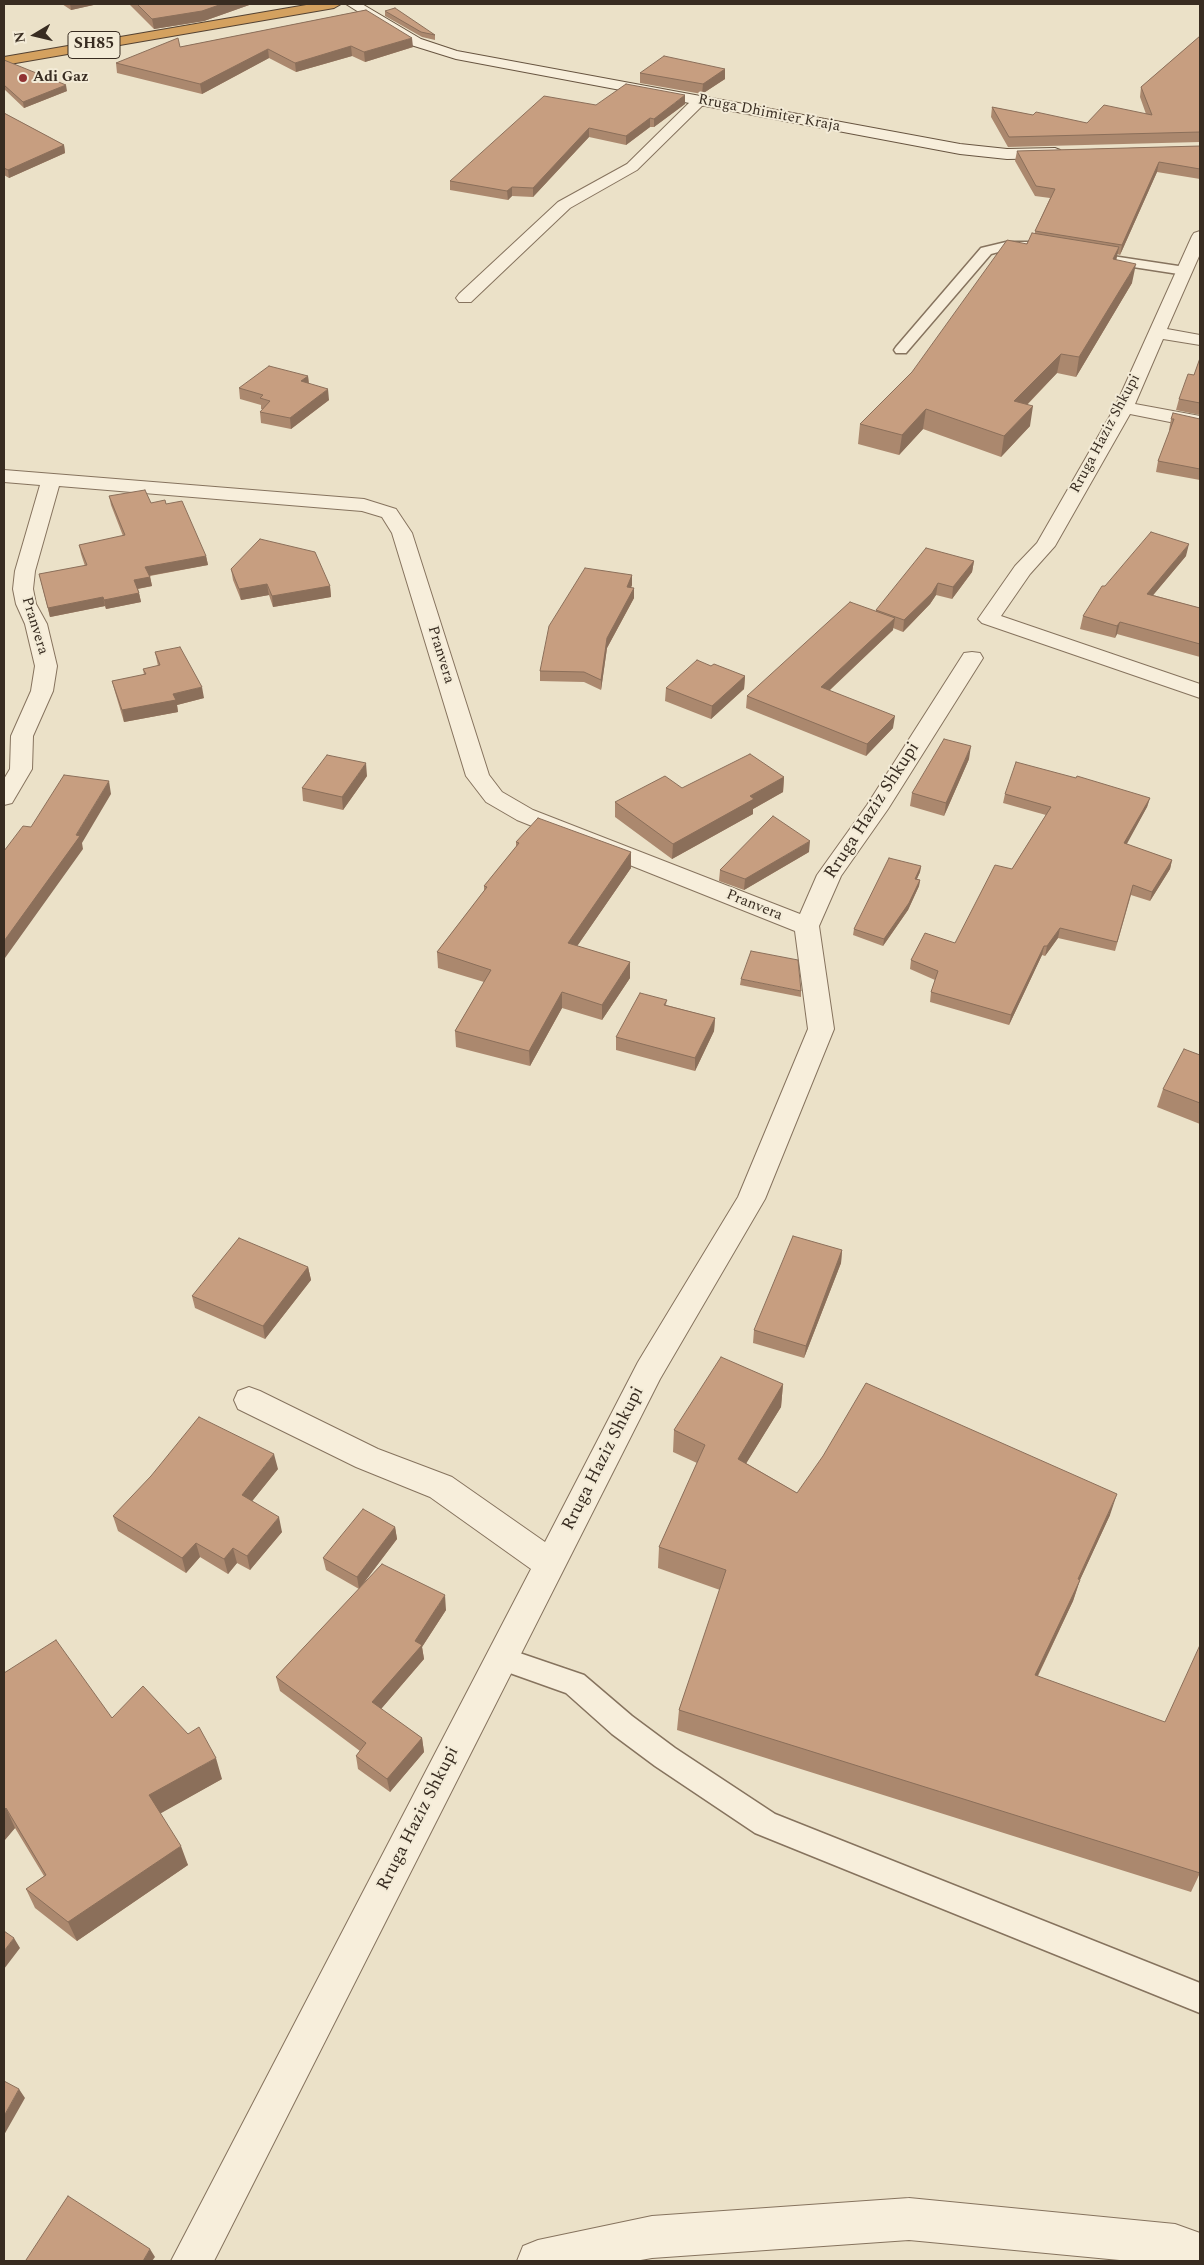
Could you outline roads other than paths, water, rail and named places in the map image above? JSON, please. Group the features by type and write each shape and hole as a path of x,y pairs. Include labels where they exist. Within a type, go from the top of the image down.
{"highway":[{"name":"SH85","path":"4,52 276,4"},
{"name":"SH85","path":"4,61 334,4"}],"street":[{"name":"Rruga Dhimiter Kraja","path":"353,4 416,42 433,49 960,149 1007,154 1071,153"},
{"path":"465,298 564,205 632,167 699,101"},
{"name":"Rruga Haziz Shkupi","path":"1200,236 1124,407 1045,546 1022,570 989,619 1200,691"},
{"path":"1157,333 1200,340"},
{"path":"1124,407 1200,422"},
{"name":"Pranvera","path":"4,476 364,505 389,513 402,533 478,776 494,797 525,815 807,926"},
{"name":"Pranvera","path":"4,798 21,769 22,736 42,691 46,666 36,624 26,604 23,589 25,571 51,479"},
{"name":"Rruga Haziz Shkupi","path":"192,2261 649,1371 751,1199 821,1030 807,926 829,875 876,810 972,658"},
{"path":"249,1400 367,1458 441,1487 550,1564"},
{"path":"538,2261 652,2237 908,2219 1175,2245 1200,2254"}],"lane":[{"path":"902,350 986,251 1020,245 1040,248"},
{"path":"1088,256 1185,271"},
{"path":"502,1659 575,1684 665,1757 764,1824 1200,1998"}],"place":[{"name":"Adi Gaz","path":"23,78"}]}
